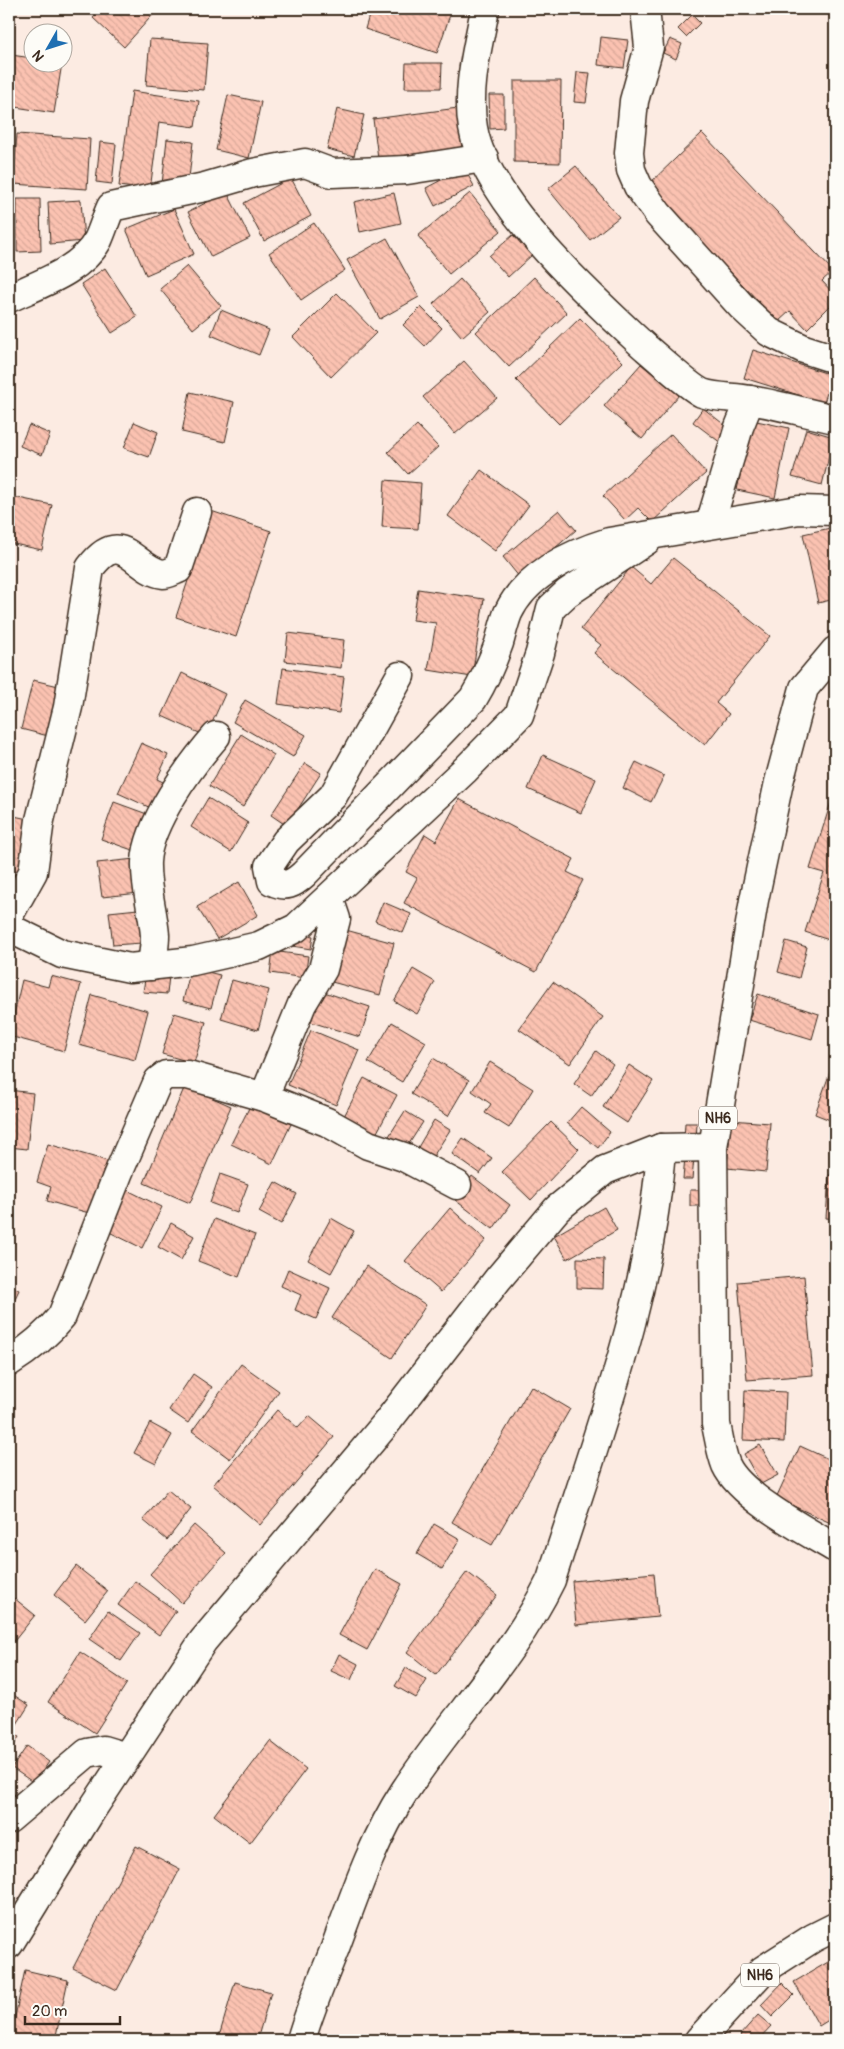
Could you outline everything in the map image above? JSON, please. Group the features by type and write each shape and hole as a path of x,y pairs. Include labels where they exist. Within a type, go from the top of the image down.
{"main road":[{"path":"485,9 470,92 474,130 484,158 505,198 543,246 598,304 653,354 701,392 750,400 835,419"},
{"path":"645,9 649,47 634,101 629,153 631,170 638,186 658,214 742,307 768,332 804,349 835,359"},
{"path":"9,298 58,275 81,259 97,241 111,207 204,187 253,173 305,163 332,173 407,170 484,158"},
{"path":"710,524 739,427 750,400"},
{"path":"400,676 333,796 286,841 269,866 272,881 286,885 294,883 304,874 473,699 486,676 508,613 526,589 546,571 579,551 608,542 800,510 835,510"},
{"path":"9,915 33,872 42,811 68,707 90,568 101,554 116,550 130,554 155,571 165,574 178,569 197,512"},
{"path":"9,928 62,954 130,968 193,961 259,946 296,928 465,770 519,715 540,653 551,608 567,593 598,571 657,534"},
{"name":"NH6","path":"835,651 804,688 779,782 754,900 713,1147 716,1424 726,1466 749,1493 784,1518 835,1548"},
{"path":"152,966 154,935 149,907 146,862 152,832 196,759 216,736"},
{"path":"264,1098 302,1004 323,969 336,919 329,898"},
{"path":"9,1362 30,1349 48,1333 62,1316 118,1174 158,1081 166,1076 188,1075 264,1098 327,1122 368,1145 404,1157 457,1185"},
{"path":"9,1944 126,1757 203,1641 384,1426 498,1279 557,1209 605,1170 661,1148 713,1147"},
{"path":"301,2040 369,1855 386,1822 405,1791 507,1654 538,1606 550,1580 626,1342 645,1263 659,1185 661,1148"},
{"path":"9,1819 87,1753 103,1750 126,1757"},
{"name":"NH6","path":"699,2040 763,1970 813,1938 835,1927"}],"building":[{"path":"101,9 158,9 124,47 93,18"},
{"path":"371,9 442,9 451,12 437,53 365,29"},
{"path":"692,15 700,23 686,37 678,29"},
{"path":"601,37 628,40 624,68 598,65"},
{"path":"150,39 208,43 204,90 146,85"},
{"path":"670,39 682,44 676,59 663,53"},
{"path":"11,55 22,57 22,72 61,72 54,113 9,106"},
{"path":"406,63 442,63 441,88 405,88"},
{"path":"577,72 590,73 586,103 574,102"},
{"path":"514,81 561,81 560,163 514,162"},
{"path":"132,91 199,101 195,127 159,122 150,190 119,186"},
{"path":"228,95 261,102 249,158 216,150"},
{"path":"489,95 504,95 504,128 490,129"},
{"path":"458,108 462,149 378,158 373,119"},
{"path":"337,109 364,115 354,156 327,149"},
{"path":"702,133 833,271 822,281 835,295 835,301 807,329 790,311 778,322 648,185"},
{"path":"17,134 90,139 87,189 13,184"},
{"path":"167,139 193,142 188,187 162,184"},
{"path":"100,142 116,144 112,184 96,182"},
{"path":"576,166 619,217 590,240 548,189"},
{"path":"464,168 474,186 435,206 426,188"},
{"path":"291,178 311,216 264,241 244,203"},
{"path":"227,192 250,238 211,257 188,212"},
{"path":"394,193 401,223 360,232 354,202"},
{"path":"470,193 501,231 449,274 418,236"},
{"path":"17,199 40,199 41,251 17,252"},
{"path":"81,200 84,241 50,244 48,202"},
{"path":"174,209 194,254 146,275 126,229"},
{"path":"314,223 345,270 301,300 269,253"},
{"path":"513,235 532,255 508,277 489,256"},
{"path":"387,238 419,297 380,319 347,260"},
{"path":"187,266 221,306 193,329 160,289"},
{"path":"105,268 137,317 112,333 81,284"},
{"path":"534,277 567,313 509,367 476,332"},
{"path":"460,279 490,312 462,337 433,304"},
{"path":"337,293 376,333 331,377 293,337"},
{"path":"421,307 442,328 425,346 403,325"},
{"path":"221,310 269,330 259,355 211,335"},
{"path":"580,318 623,362 559,424 516,380"},
{"path":"753,350 832,375 824,403 744,378"},
{"path":"464,361 497,398 455,434 423,397"},
{"path":"641,364 679,395 642,439 604,406"},
{"path":"190,392 234,402 225,442 182,432"},
{"path":"703,408 731,430 721,443 693,422"},
{"path":"752,420 789,428 775,498 737,490"},
{"path":"134,422 158,432 149,457 124,448"},
{"path":"29,425 50,434 42,455 20,446"},
{"path":"417,425 438,447 408,474 388,452"},
{"path":"806,429 834,437 822,485 792,477"},
{"path":"671,434 706,473 652,522 638,508 625,520 603,496"},
{"path":"481,470 529,505 495,551 448,516"},
{"path":"385,480 421,483 418,529 382,527"},
{"path":"9,496 52,505 42,550 9,543"},
{"path":"559,510 576,530 520,578 503,557"},
{"path":"211,511 271,531 236,637 176,617"},
{"path":"835,527 835,599 818,603 803,534"},
{"path":"673,558 770,636 716,703 729,714 705,745 594,653 601,645 581,629 631,567 651,584"},
{"path":"418,589 484,599 472,677 428,670 436,623 413,620"},
{"path":"288,633 344,640 341,668 285,661"},
{"path":"283,668 344,677 339,713 278,704"},
{"path":"182,673 225,694 206,736 162,716"},
{"path":"33,680 63,687 52,737 21,729"},
{"path":"245,700 306,735 293,757 233,722"},
{"path":"241,734 274,755 243,807 209,786"},
{"path":"141,743 168,755 157,779 165,783 153,809 118,793"},
{"path":"543,755 596,779 581,813 528,789"},
{"path":"636,762 664,776 651,802 623,788"},
{"path":"305,763 321,773 287,826 271,815"},
{"path":"835,789 835,942 805,932 824,873 810,869"},
{"path":"208,798 248,823 231,852 191,827"},
{"path":"459,799 574,859 567,872 583,880 536,972 404,903 417,878 406,872 425,834 436,841"},
{"path":"114,802 147,814 135,851 101,839"},
{"path":"9,815 33,820 21,873 9,870"},
{"path":"135,859 139,893 102,897 97,863"},
{"path":"239,882 258,915 217,939 197,907"},
{"path":"383,902 411,914 403,933 375,921"},
{"path":"138,909 142,943 113,945 109,912"},
{"path":"342,929 394,943 380,995 328,981"},
{"path":"294,933 313,936 311,949 292,946"},
{"path":"786,941 807,947 799,978 778,972"},
{"path":"273,951 308,956 305,978 270,973"},
{"path":"191,968 220,975 211,1008 183,1001"},
{"path":"413,969 435,982 417,1014 394,1001"},
{"path":"146,973 169,976 167,994 143,992"},
{"path":"51,976 81,984 64,1051 9,1036 22,980 48,987"},
{"path":"232,980 269,990 258,1030 221,1019"},
{"path":"553,982 603,1017 570,1064 519,1029"},
{"path":"321,991 370,1007 360,1037 311,1022"},
{"path":"758,994 819,1014 812,1039 749,1020"},
{"path":"92,995 148,1011 135,1060 79,1045"},
{"path":"174,1013 206,1022 194,1063 162,1054"},
{"path":"392,1022 426,1042 402,1082 368,1062"},
{"path":"311,1030 359,1050 336,1105 288,1085"},
{"path":"596,1051 613,1064 591,1096 574,1084"},
{"path":"433,1058 469,1080 448,1116 411,1094"},
{"path":"490,1062 533,1089 509,1128 485,1113 491,1104 472,1091"},
{"path":"833,1064 835,1065 835,1122 815,1114"},
{"path":"629,1065 653,1081 627,1123 603,1107"},
{"path":"364,1078 397,1095 375,1136 342,1120"},
{"path":"185,1086 231,1106 190,1203 144,1183"},
{"path":"9,1090 33,1093 27,1149 9,1147"},
{"path":"251,1104 291,1124 272,1164 231,1144"},
{"path":"581,1107 610,1132 598,1148 567,1123"},
{"path":"405,1111 423,1122 407,1147 389,1136"},
{"path":"434,1120 450,1130 432,1158 417,1149"},
{"path":"731,1120 770,1123 766,1172 727,1168"},
{"path":"551,1122 579,1149 531,1200 502,1172"},
{"path":"685,1123 697,1123 696,1140 684,1139"},
{"path":"463,1138 492,1158 480,1174 452,1154"},
{"path":"48,1144 111,1162 96,1215 47,1201 51,1187 37,1182"},
{"path":"685,1157 694,1158 692,1179 683,1179"},
{"path":"220,1174 248,1184 237,1213 210,1203"},
{"path":"829,1175 835,1176 835,1219 826,1218"},
{"path":"472,1176 510,1205 493,1229 455,1200"},
{"path":"275,1182 297,1194 281,1224 259,1212"},
{"path":"125,1189 162,1207 142,1248 105,1230"},
{"path":"690,1190 700,1190 701,1206 690,1206"},
{"path":"604,1207 617,1230 567,1259 554,1236"},
{"path":"450,1208 486,1240 441,1292 405,1261"},
{"path":"331,1218 354,1231 331,1273 308,1260"},
{"path":"214,1219 255,1235 239,1277 198,1261"},
{"path":"171,1223 194,1236 181,1260 158,1247"},
{"path":"577,1258 604,1259 603,1289 577,1288"},
{"path":"366,1266 426,1305 392,1358 332,1318"},
{"path":"288,1269 330,1288 316,1319 295,1310 301,1295 281,1286"},
{"path":"830,1269 835,1269 835,1313 832,1314"},
{"path":"804,1276 813,1375 747,1380 738,1282"},
{"path":"9,1285 19,1290 9,1311"},
{"path":"241,1364 279,1391 230,1459 192,1431"},
{"path":"193,1374 212,1387 188,1423 169,1410"},
{"path":"531,1386 570,1409 492,1545 452,1522"},
{"path":"745,1390 786,1392 784,1442 743,1440"},
{"path":"277,1410 298,1428 309,1416 334,1437 260,1525 213,1485"},
{"path":"150,1423 172,1435 156,1464 134,1453"},
{"path":"760,1445 778,1475 761,1484 744,1454"},
{"path":"800,1446 835,1462 835,1525 776,1498"},
{"path":"168,1490 191,1509 167,1540 143,1520"},
{"path":"434,1524 460,1539 442,1569 417,1554"},
{"path":"194,1525 226,1553 182,1603 150,1574"},
{"path":"76,1566 108,1591 85,1620 54,1595"},
{"path":"375,1569 402,1584 367,1650 339,1635"},
{"path":"467,1572 497,1595 436,1675 407,1652"},
{"path":"654,1573 658,1617 576,1625 572,1581"},
{"path":"135,1581 176,1611 159,1635 118,1605"},
{"path":"14,1598 35,1615 11,1645 9,1643 9,1605"},
{"path":"108,1611 140,1633 121,1661 89,1639"},
{"path":"80,1652 127,1683 95,1733 48,1702"},
{"path":"339,1654 358,1664 351,1680 331,1671"},
{"path":"406,1668 427,1680 416,1698 395,1686"},
{"path":"9,1692 29,1705 12,1732 9,1731"},
{"path":"9,1731 19,1737 9,1753"},
{"path":"270,1741 306,1769 250,1843 214,1815"},
{"path":"27,1746 49,1762 34,1783 12,1768"},
{"path":"136,1846 180,1869 117,1990 73,1968"},
{"path":"835,1958 835,2016 819,2026 794,1982"},
{"path":"25,1970 68,1980 55,2040 10,2040"},
{"path":"235,1982 271,1992 257,2040 218,2040"},
{"path":"782,1983 794,1995 772,2017 761,2005"},
{"path":"758,2015 771,2026 758,2040 746,2040 740,2035"}]}
